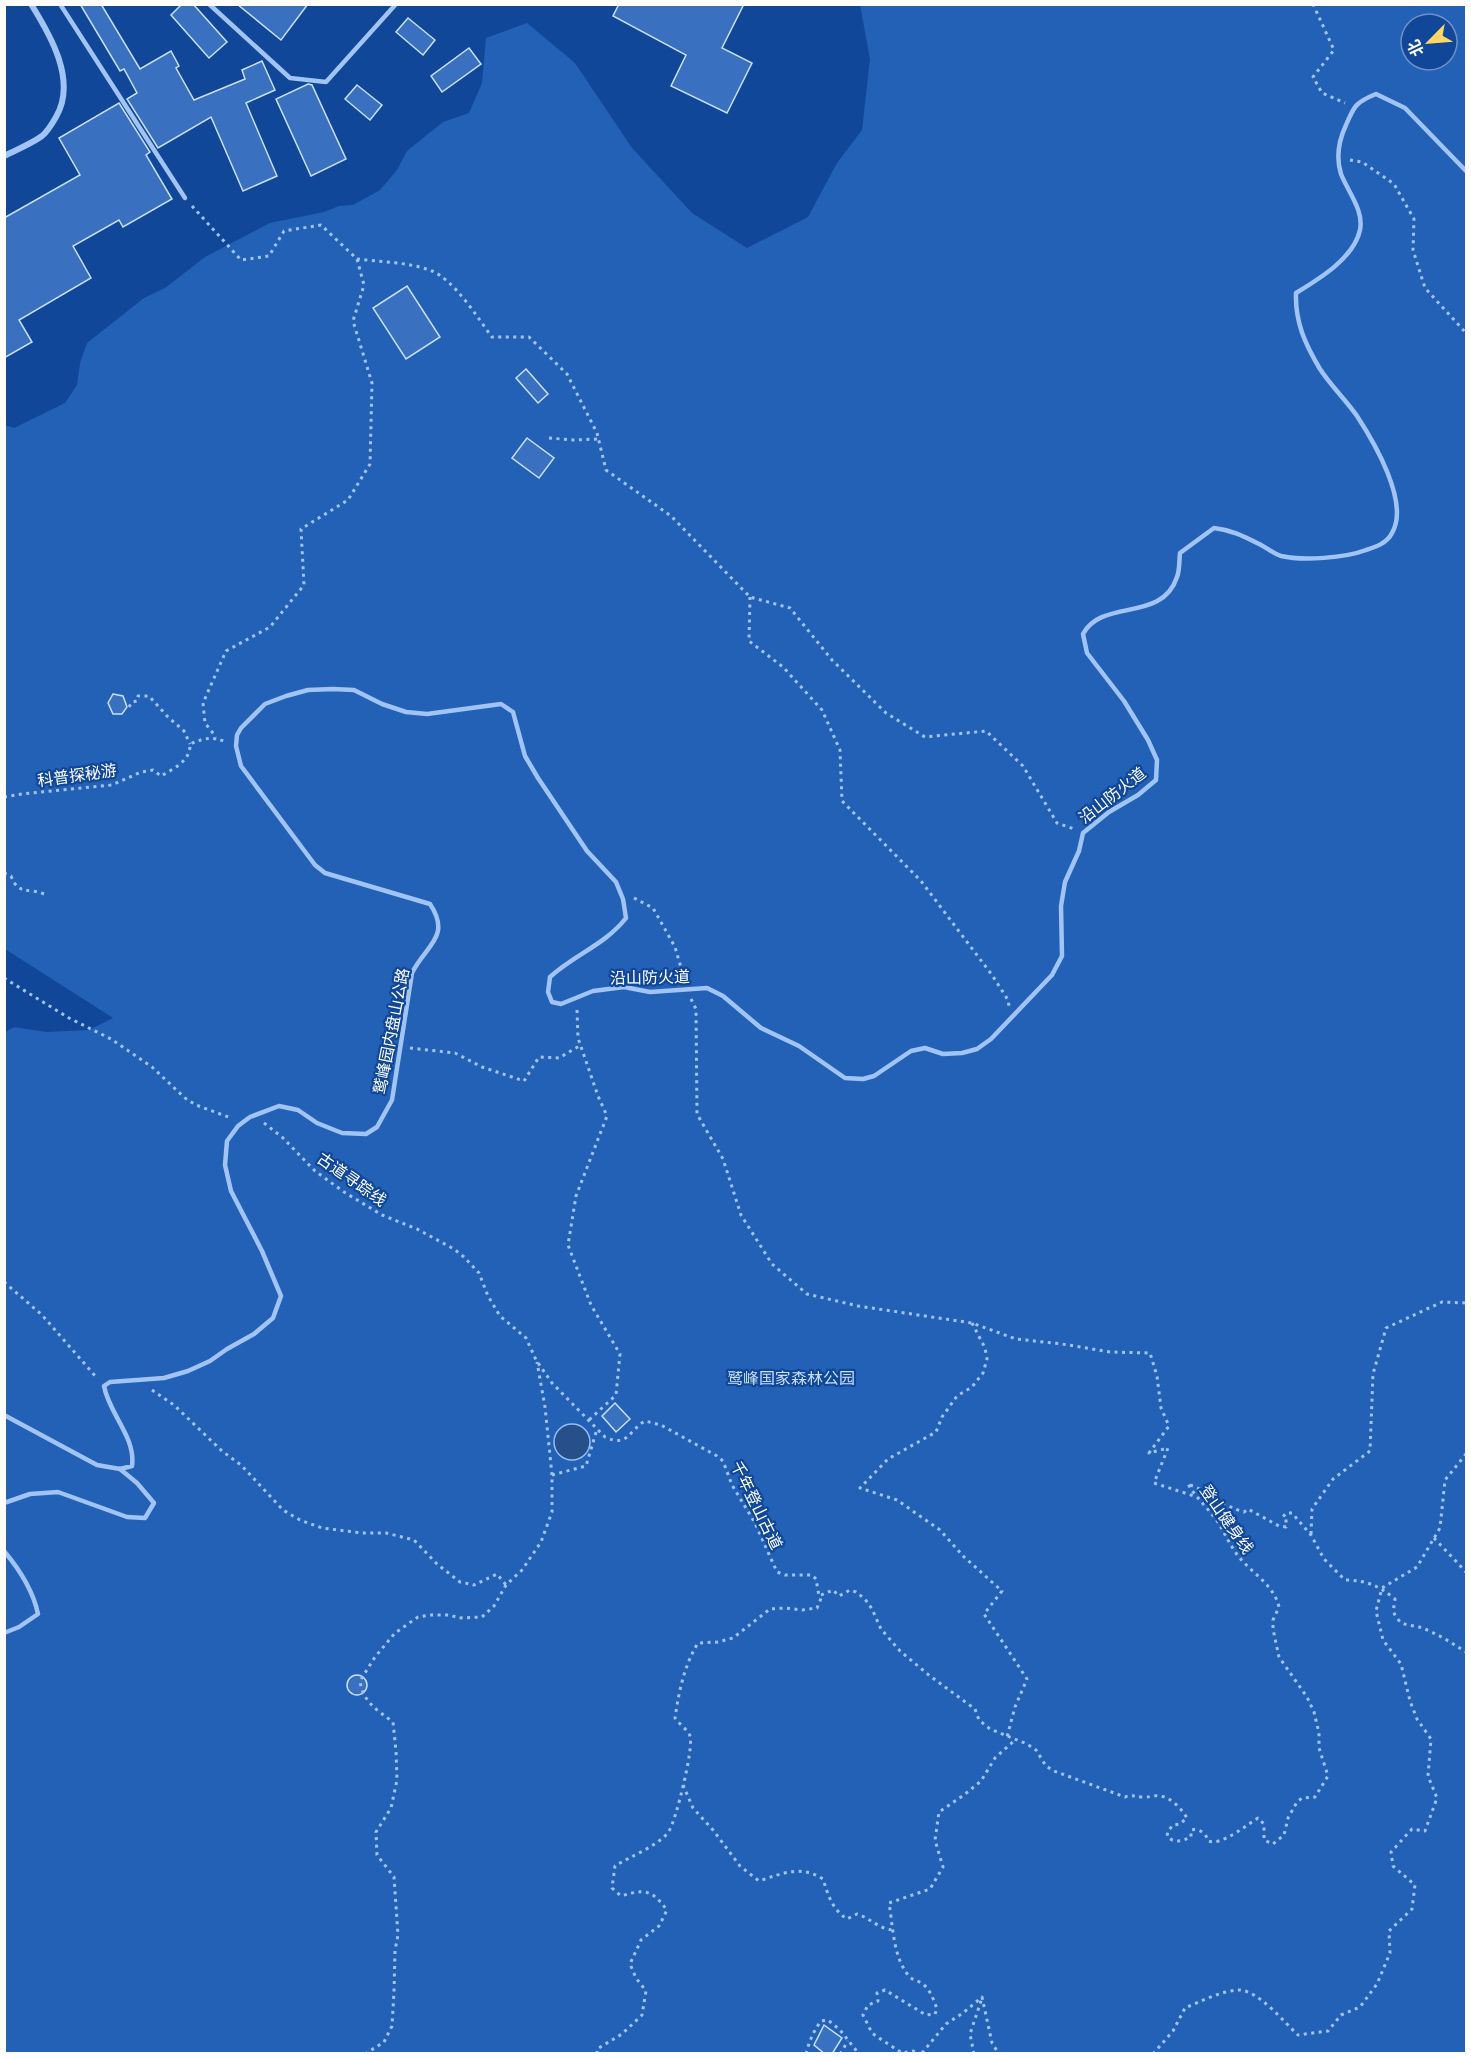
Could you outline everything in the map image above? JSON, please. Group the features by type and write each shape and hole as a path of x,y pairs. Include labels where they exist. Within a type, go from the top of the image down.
{"street":[{"path":"4,156 43,135 59,111 64,92 57,52 31,4"}],"lane":[{"path":"60,4 185,198"},
{"path":"209,4 290,78 326,82 396,4"},
{"path":"1355,106 1361,100 1376,94 1405,108 1467,171"},
{"name":"沿山防火道","path":"236,746 237,735 241,728 265,704 308,690 354,690 382,704 428,714 501,704 513,712 525,756 538,778 586,851 616,882 627,918 617,930 594,948 564,964 549,977 548,992 552,1002 561,1004 593,991 624,987 650,992 707,988 723,996 761,1028 799,1046 845,1078 863,1079 874,1076 911,1051 925,1048 943,1054 977,1049 991,1039 1052,975 1062,956 1061,906 1065,882 1079,851 1083,833 1156,780 1157,760 1124,700 1087,652 1083,634 1088,624 1113,612 1152,605 1166,596 1178,577 1180,553 1214,528 1231,530 1279,556 1297,557 1356,554 1381,546 1392,534 1398,516 1388,473 1357,416 1321,371 1298,327 1295,308 1296,293 1323,277 1352,251 1360,231 1360,216 1340,172 1339,157 1339,144 1351,110 1355,106"},
{"name":"鹫峰园内盘山公路","path":"104,1386 110,1382 164,1378 188,1371 210,1361 255,1334 273,1318 281,1296 262,1251 231,1191 225,1165 227,1141 244,1121 265,1110 279,1106 298,1110 317,1123 342,1133 366,1134 377,1127 392,1100 412,973 417,963 426,954 439,929 438,916 430,904 326,873 315,865 241,766 236,746"},
{"path":"4,1415 97,1466 120,1469 132,1466 133,1456 127,1437 106,1398 104,1386"},
{"path":"4,1503 30,1494 58,1492 127,1517 145,1518 154,1503 137,1483 120,1469"},
{"path":"4,1551 17,1567 35,1598 38,1614 19,1627 4,1633"}],"path":[{"path":"1313,4 1334,50 1313,77 1322,93 1355,106"},
{"path":"1339,157 1362,162 1394,184 1414,219 1413,250 1425,288 1467,333"},
{"path":"185,198 241,260 269,256 284,231 321,225 357,259 364,285 353,321 372,383 370,464 348,500 301,529 304,585 270,627 226,651 203,703 205,723 216,738"},
{"path":"357,259 398,264 433,272 459,292 492,337 529,337 567,374 599,438 606,470 671,516 750,597 789,608 831,660 886,713 925,737 986,731 1023,766 1057,824 1083,833"},
{"path":"549,438 573,440 599,438"},
{"path":"750,597 749,641 783,667 822,710 840,750 842,801 921,881 992,975 1008,1000 1011,1017"},
{"path":"129,707 138,696 148,696 184,730 190,744 204,738 216,738 236,746"},
{"name":"科普探秘游","path":"4,797 112,785 141,772 153,770 161,776 178,768 190,750 190,744"},
{"path":"4,873 11,876 14,885 18,888 44,894"},
{"path":"619,890 652,908 675,947 687,989 696,1009 697,1114 723,1159 741,1215 772,1264 807,1294 858,1306 972,1323 1016,1339 1110,1352 1149,1353 1157,1376 1161,1408 1169,1426 1149,1453 1168,1448 1154,1483 1196,1497"},
{"name":"古道寻踪线","path":"4,978 69,1018 111,1039 152,1067 185,1098 196,1105 244,1121 264,1123 282,1137 315,1171 359,1202 454,1249 480,1273 488,1296 500,1316 526,1338 536,1360 552,1383 605,1437 623,1440 630,1436 636,1426"},
{"path":"576,999 578,1038 607,1116 576,1196 568,1245 591,1305 620,1354 616,1395 589,1420"},
{"path":"400,1047 455,1053 482,1067 524,1081 538,1057 559,1058 581,1045"},
{"path":"4,1282 42,1314 104,1386"},
{"path":"1311,1535 1312,1509 1333,1479 1370,1451 1373,1374 1386,1328 1442,1302 1467,1303"},
{"path":"972,1323 985,1348 987,1359 983,1373 972,1387 957,1396 942,1417 936,1432 888,1459 860,1488 897,1500 940,1530 964,1557 1002,1591 984,1614 1027,1679 1015,1707 1007,1737"},
{"path":"365,2054 384,2042 392,2026 395,1950 398,1935 394,1877 376,1855 376,1832 391,1808 397,1780 393,1722 377,1712 362,1694 360,1681 375,1657 395,1633 418,1617 450,1615 459,1618 482,1617 494,1606 506,1585 522,1570 541,1542 552,1512 552,1475 545,1407 536,1360"},
{"path":"135,1379 174,1405 222,1451 241,1465 283,1510 300,1520 322,1528 362,1533 386,1533 414,1540 437,1564 460,1582 474,1585 497,1574 506,1585"},
{"name":"千年登山古道","path":"636,1426 645,1422 661,1425 723,1461 732,1485 755,1523 773,1567 777,1572 785,1575 812,1575 816,1579 819,1596 822,1596"},
{"path":"552,1475 586,1466 597,1428"},
{"path":"1153,2054 1173,2031 1185,2008 1217,1995 1241,1990 1262,1999 1299,2035 1328,2031 1341,2015 1360,2007 1377,1984 1390,1953 1389,1931 1412,1910 1415,1885 1393,1866 1392,1852 1412,1829 1425,1831 1437,1798 1428,1776 1431,1739 1417,1719 1401,1664 1383,1640 1376,1611 1382,1588 1417,1567 1440,1528 1445,1480 1467,1454"},
{"name":"登山健身线","path":"822,1596 833,1590 839,1596 850,1590 856,1592 865,1599 881,1629 900,1651 975,1709 979,1720 985,1725 1036,1750 1046,1766 1073,1780 1125,1797 1131,1795 1145,1798 1159,1795 1172,1801 1187,1818 1180,1824 1173,1825 1168,1831 1167,1836 1170,1840 1178,1842 1191,1837 1191,1830 1195,1829 1203,1832 1208,1841 1213,1843 1222,1841 1243,1830 1258,1818 1264,1824 1264,1840 1273,1844 1284,1835 1288,1818 1297,1802 1302,1798 1315,1797 1328,1776 1319,1748 1319,1733 1314,1712 1279,1657 1273,1629 1273,1620 1280,1607 1277,1599 1271,1588 1240,1558 1188,1484 1207,1491 1212,1498 1235,1509 1244,1512 1248,1509 1258,1513 1279,1526 1286,1527 1286,1519 1283,1517 1286,1513 1292,1513 1311,1535 1324,1559 1345,1580 1362,1580 1382,1588"},
{"path":"1434,1538 1467,1572"},
{"path":"1382,1588 1395,1599 1396,1618 1407,1626 1418,1627 1467,1652"},
{"path":"597,2054 597,2049 622,2034 642,2015 646,1991 636,1978 630,1964 641,1940 659,1926 667,1910 656,1895 641,1890 621,1896 612,1888 615,1866 651,1846 669,1832 691,1749 690,1736 675,1718 683,1674 698,1643 718,1642 733,1638 770,1609 817,1608 822,1596"},
{"path":"982,1996 946,2024 922,2053 902,2053 882,2040 872,2033 863,2014 868,2005 878,2001 877,1993 885,1990 926,2015 935,2014 938,2009 923,1984 910,1978 902,1965 897,1951 889,1903 930,1889 943,1867 935,1840 939,1812 981,1781 995,1758 1014,1741"},
{"path":"683,1784 693,1808 740,1866 759,1881 785,1872 812,1872 823,1879 830,1901 840,1915 847,1919 857,1914 888,1930 894,1930"},
{"path":"974,2054 970,2034 982,1996"},
{"path":"982,1996 992,2043 999,2054"},
{"path":"806,2054 811,2036 821,2021 828,2020 840,2030 859,2054"},
{"path":"840,2054 848,2041"}],"green space":[{"name":"鹫峰国家森林公园","path":"860,5 1466,5 1466,2053 5,2053 5,1032 14,1027 46,1032 89,1030 113,1018 5,949 4,425 14,428 65,403 77,385 80,363 87,343 144,298 165,288 205,257 270,223 324,212 339,206 353,205 380,190 397,170 407,151 443,122 469,113 482,83 486,38 527,23 575,63 632,148 692,213 747,248 808,217 837,163 862,130 870,59"}],"shaded area":[{"path":"572,1424 585,1429 590,1442 585,1455 572,1460 559,1455 554,1442 559,1429"}],"building":[{"path":"80,4 101,4 140,69 171,51 179,66 176,68 194,100 245,79 242,70 262,61 275,90 246,103 277,176 243,191 211,117 158,148 127,99 137,93 124,69 120,71"},
{"path":"182,4 193,4 227,42 209,58 171,15"},
{"path":"237,4 308,4 281,40"},
{"path":"619,4 744,4 722,48 752,63 727,113 671,86 686,55 613,16"},
{"path":"408,18 435,40 423,55 396,32"},
{"path":"469,48 481,64 442,92 431,76"},
{"path":"308,84 312,85 346,159 311,176 276,99"},
{"path":"357,85 382,105 370,120 345,99"},
{"path":"119,103 150,152 146,155 172,199 123,227 119,220 73,246 91,278 19,320 32,342 4,358 4,218 80,175 59,138"},
{"path":"407,286 440,337 406,359 373,308"},
{"path":"526,369 548,394 538,403 516,378"},
{"path":"527,438 554,458 539,478 512,458"},
{"path":"113,694 123,696 127,707 122,714 113,714 108,703"},
{"path":"615,1403 630,1419 616,1432 602,1416"},
{"path":"353,1675 361,1675 367,1681 367,1689 361,1695 353,1695 347,1689 347,1681"},
{"path":"824,2025 842,2038 832,2054 825,2054 814,2045"}]}
